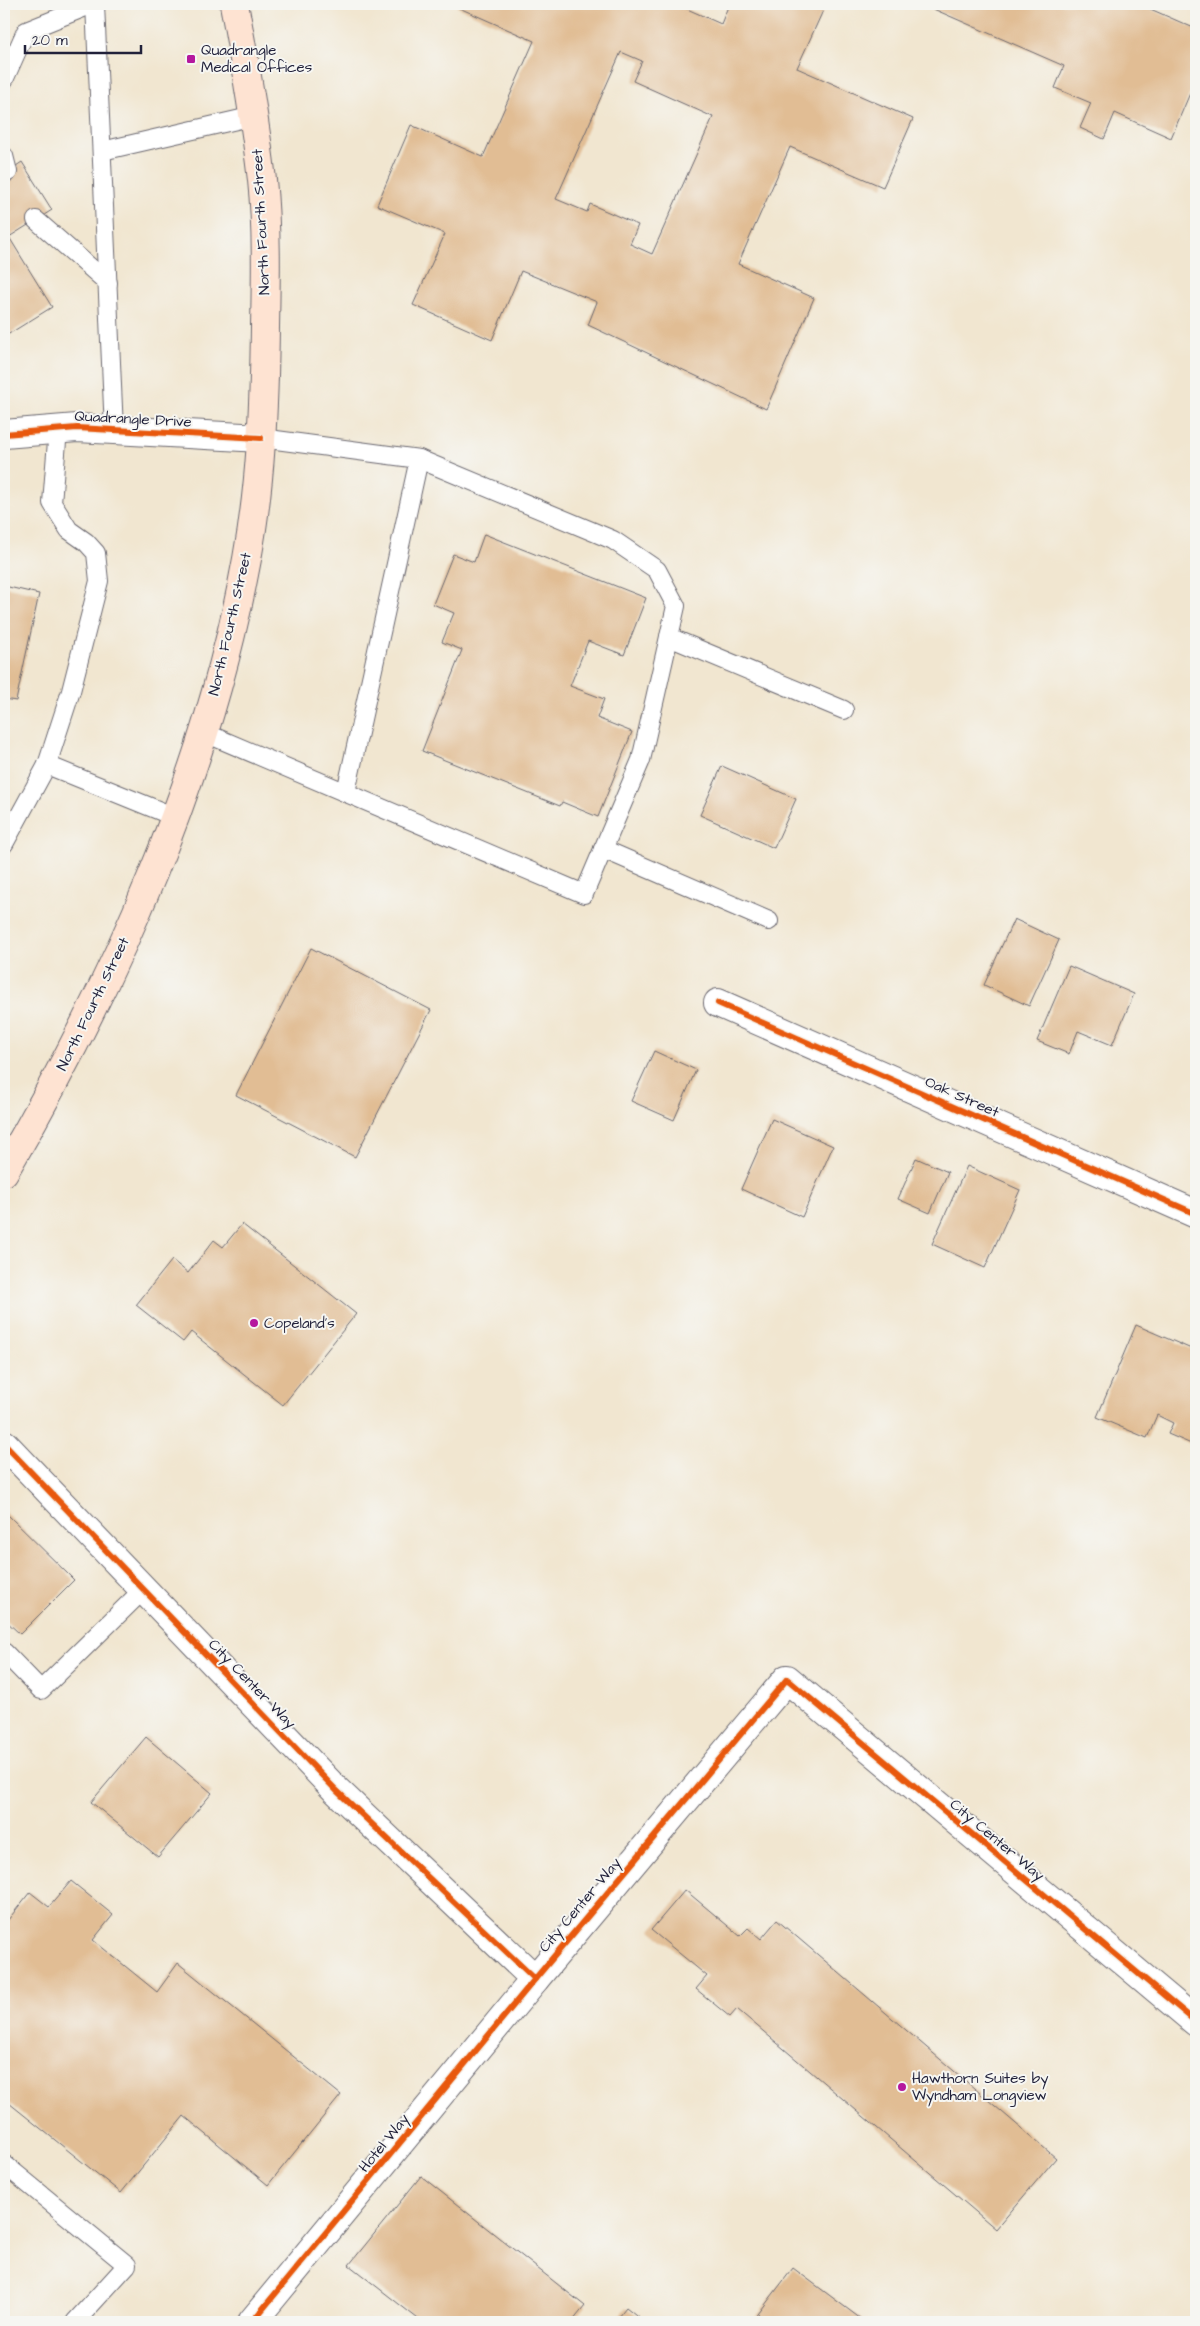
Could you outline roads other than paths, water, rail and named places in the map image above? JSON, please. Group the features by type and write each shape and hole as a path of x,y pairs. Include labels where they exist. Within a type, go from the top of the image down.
{"main road":[{"name":"North Fourth Street","path":"4,1172 58,1077 94,1005 142,898 175,817 203,732 239,598 247,555 261,438 265,361 265,241 262,182 254,116 234,4"}],"street":[{"name":"Quadrangle Drive","path":"4,434 58,429 261,438"},
{"name":"Oak Street","path":"718,1003 1196,1214"},
{"name":"City Center Way","path":"4,1444 336,1790 535,1979 787,1679 1196,2022"},
{"name":"Hotel Way","path":"252,2322 535,1979"}],"lane":[{"path":"4,80 26,31 94,4 114,430"},
{"path":"102,150 254,116"},
{"path":"36,220 108,283"},
{"path":"4,844 47,765 71,691 99,581 96,553 86,542 69,530 58,517 52,503 58,429"},
{"path":"203,732 584,894 641,760 676,606 657,570 613,540 419,459 261,438"},
{"path":"346,792 419,459"},
{"path":"669,637 844,710"},
{"path":"47,765 175,817"},
{"path":"603,849 769,921"},
{"path":"4,1652 41,1690 144,1589"},
{"path":"4,2164 127,2265 75,2322"}],"place":[{"name":"Quadrangle Medical Offices","path":"191,59"},
{"name":"Copeland's","path":"254,1323"},
{"name":"Hawthorn Suites by Wyndham Longview","path":"902,2087"}]}
